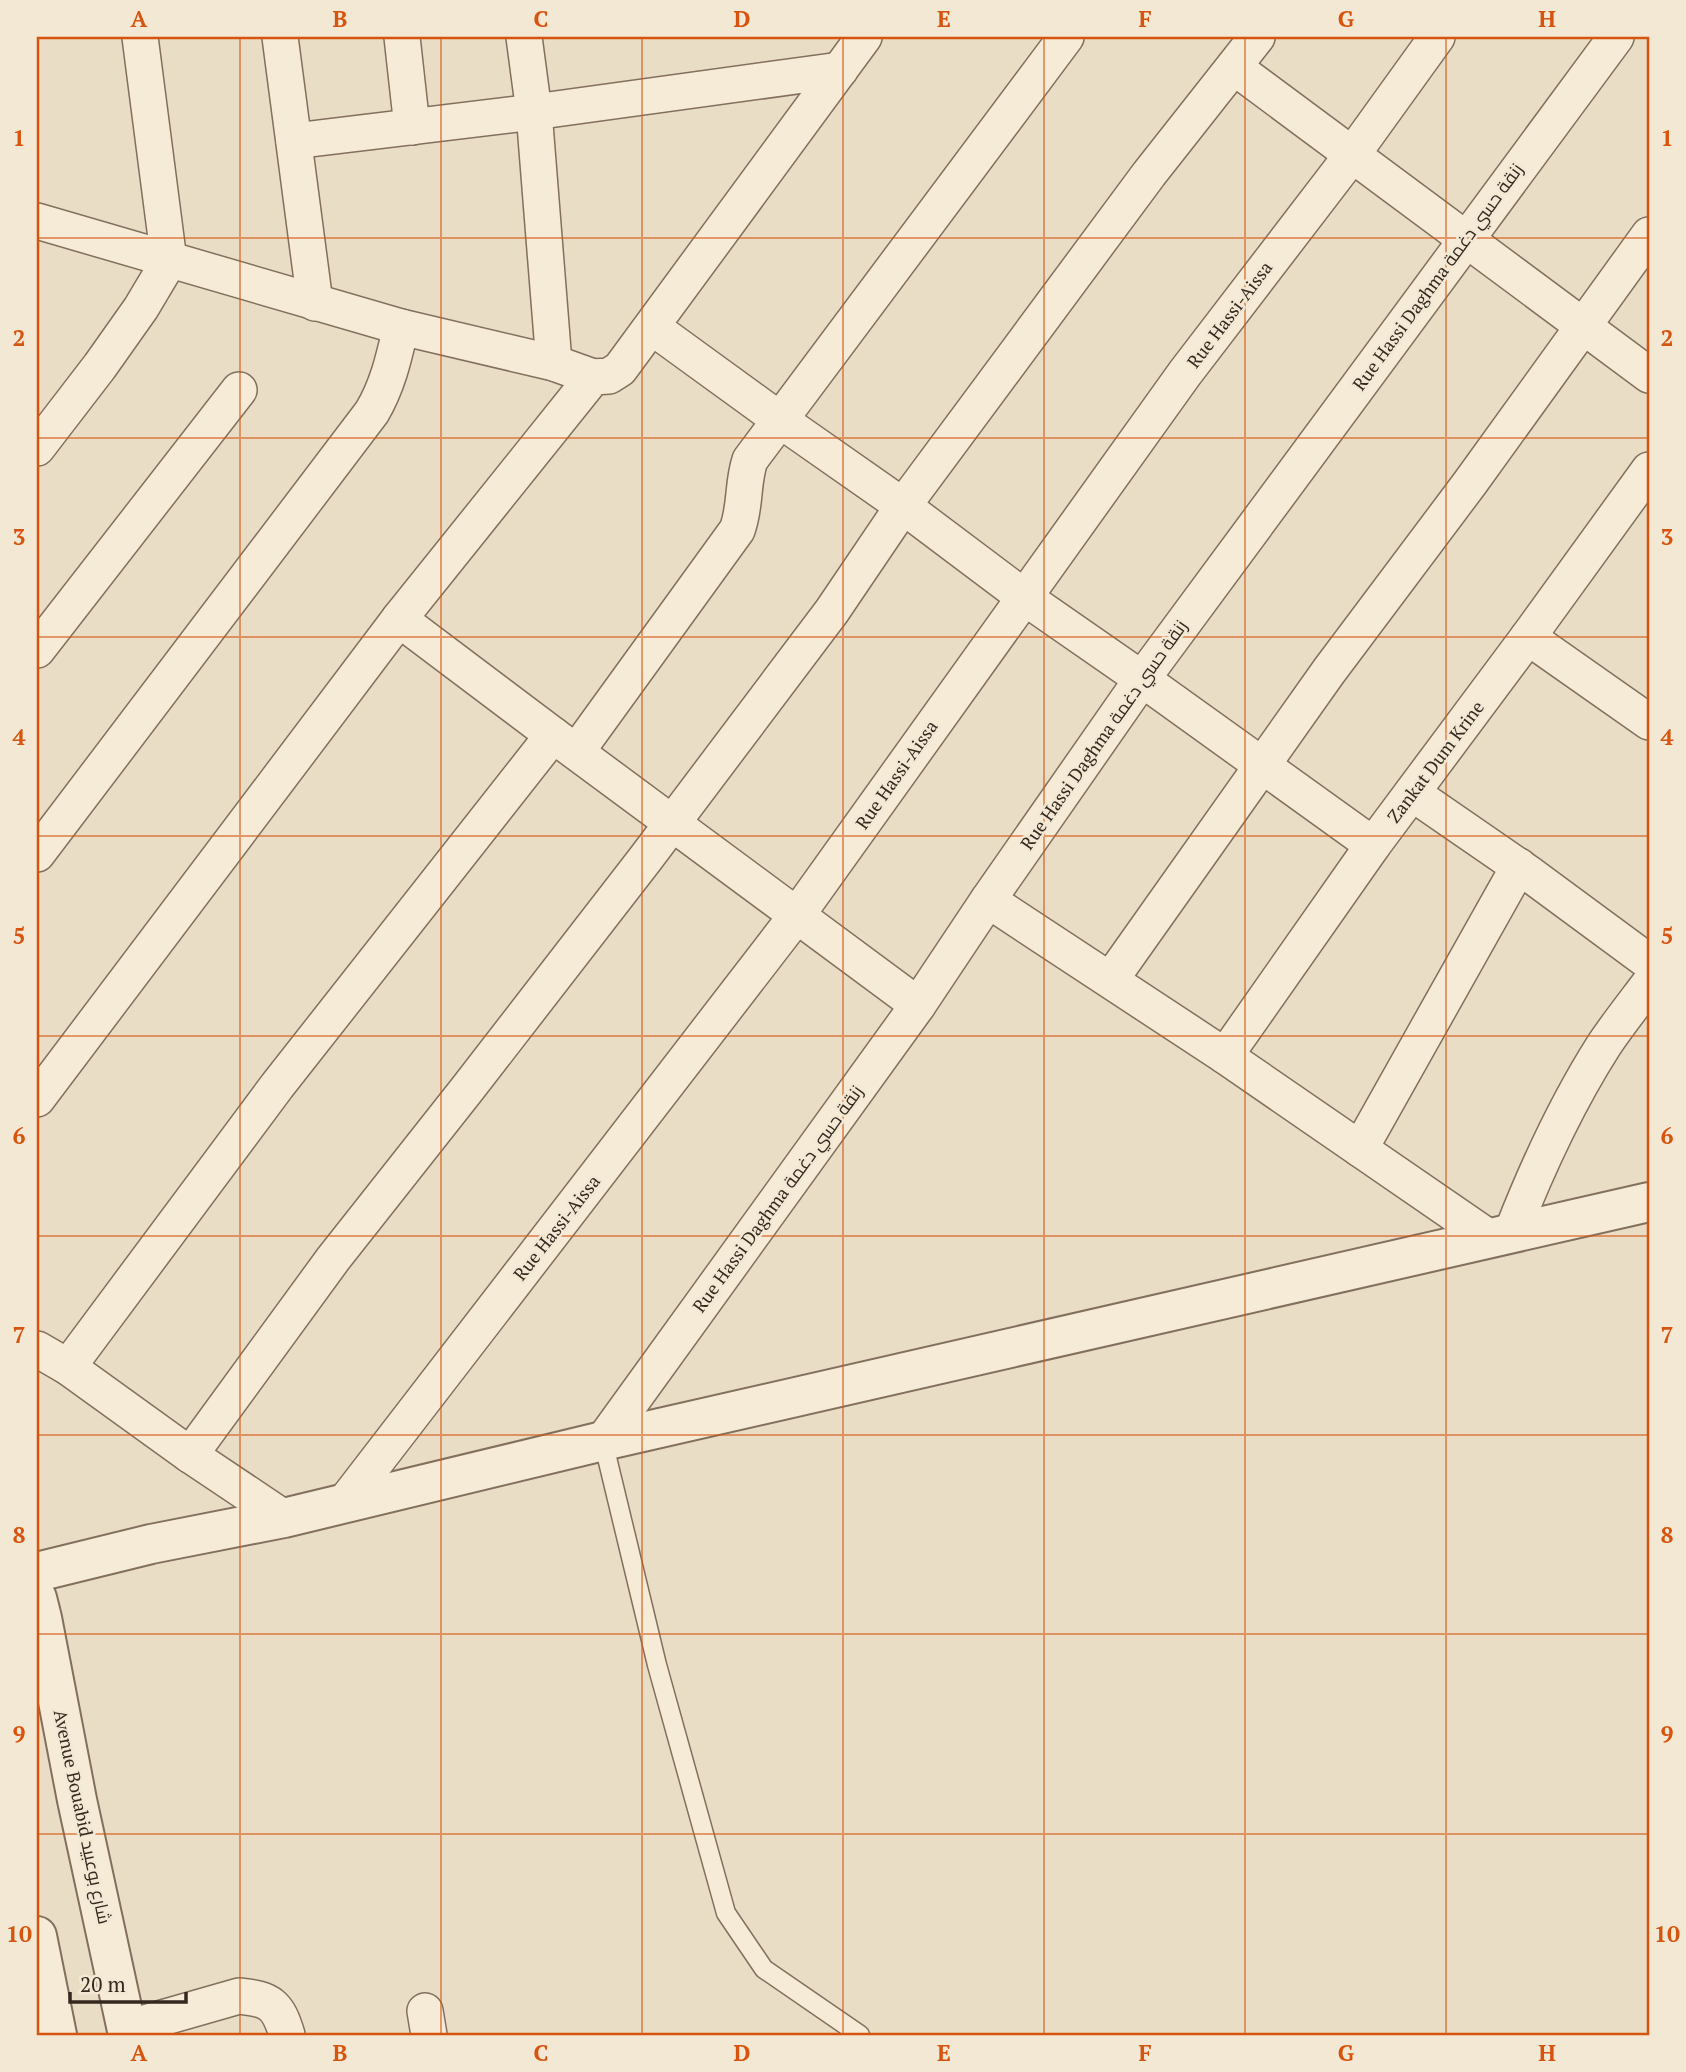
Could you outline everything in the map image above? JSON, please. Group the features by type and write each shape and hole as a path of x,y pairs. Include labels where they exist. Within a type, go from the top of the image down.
{"street":[{"path":"37,447 100,366 141,308 169,261 140,37"},
{"path":"280,37 315,303"},
{"path":"402,37 412,127"},
{"path":"524,37 534,112 554,363"},
{"path":"37,221 401,327 554,363 593,377 609,376 615,374 652,327 864,37"},
{"path":"68,1367 278,1086 565,743 737,530 743,515 744,482 750,460 1066,37"},
{"path":"190,1455 333,1259 477,1077 832,611 903,506 1149,174 1256,37"},
{"name":"Rue Hassi-Aissa","path":"345,1503 797,915 1185,373 1352,155 1437,37"},
{"name":"Rue Hassi Daghma زنقة حسي دغمة","path":"603,1441 918,1005 1142,679 1616,37"},
{"path":"1234,67 1649,375"},
{"path":"294,141 534,112 840,70"},
{"path":"1111,979 1329,671 1478,472 1649,235"},
{"path":"37,854 372,412 390,376 401,327"},
{"path":"652,327 780,421 903,506 1024,597 1373,845"},
{"path":"37,1099 399,619 593,377"},
{"path":"37,650 239,390"},
{"name":"Zankat Dum Krine","path":"1225,1056 1373,845 1649,470"},
{"path":"399,619 918,1005"},
{"path":"1528,637 1649,722"},
{"path":"1412,793 1519,866 1649,962"},
{"path":"1360,1149 1519,866"},
{"path":"988,900 1111,979 1360,1149 1500,1235"},
{"path":"1500,1235 1531,1184 1583,1079 1606,1042 1649,984"},
{"path":"37,1572 151,1544 284,1518 603,1441 1649,1202"},
{"path":"37,1349 68,1367 190,1455 284,1518"},
{"name":"Avenue Bouabid شارع بوعبيد","path":"37,1598 77,1800 128,2032"},
{"path":"37,1936 57,2035"},
{"path":"128,2032 239,1996 257,1998 276,2008 282,2017 287,2035"}],"lane":[{"path":"603,1441 657,1665 726,1913 764,1969 860,2035"}]}
